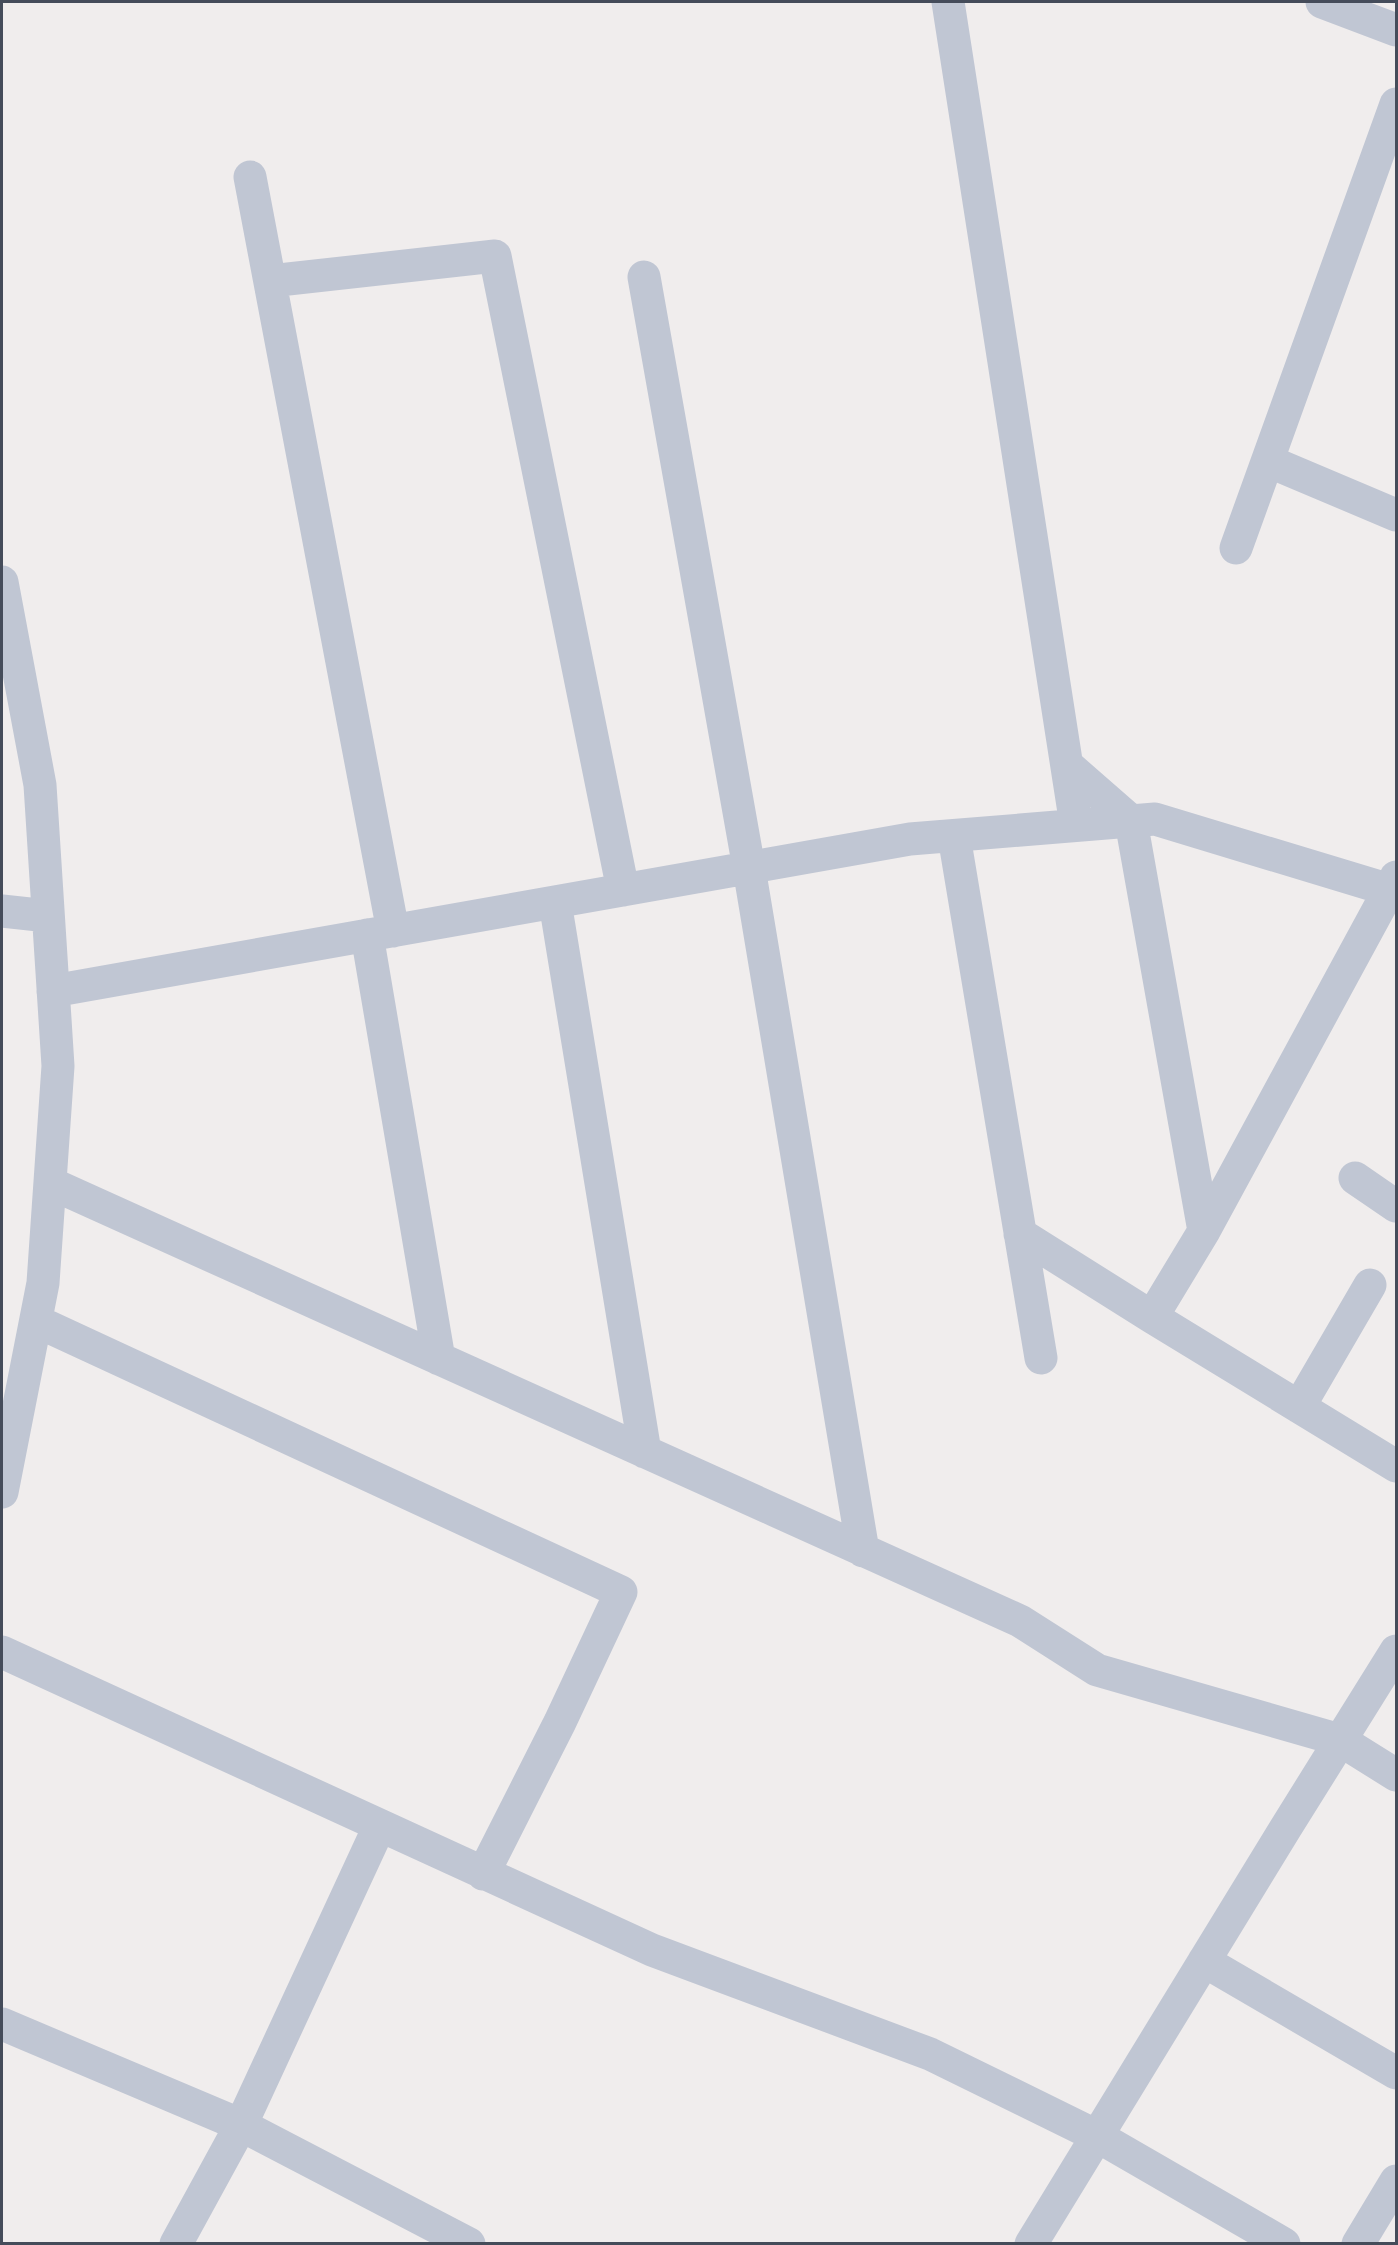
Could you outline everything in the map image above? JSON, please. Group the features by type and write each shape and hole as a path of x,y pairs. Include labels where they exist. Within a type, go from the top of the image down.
{"street":[{"path":"948,2 1076,825"},
{"path":"1322,2 1396,30"},
{"path":"1236,548 1396,104"},
{"path":"250,177 270,281 380,933 439,1359"},
{"path":"270,281 495,256 623,890"},
{"path":"644,277 749,868 863,1551"},
{"path":"1268,461 1396,515"},
{"path":"2,582 40,785 58,1066 44,1283 2,1492"},
{"path":"1067,765 1131,821 1204,1231"},
{"path":"53,991 910,839 1076,825 1155,819 1394,886 1204,1231 1152,1317"},
{"path":"954,836 1041,1358"},
{"path":"555,902 645,1452"},
{"path":"2,911 48,916"},
{"path":"1355,1178 1396,1206"},
{"path":"50,1183 1020,1621 1096,1670 1340,1740 1396,1774"},
{"path":"1020,1234 1396,1466"},
{"path":"1299,1407 1370,1285"},
{"path":"36,1321 621,1592 560,1722 483,1874"},
{"path":"1031,2244 1396,1651"},
{"path":"2,1652 379,1827 652,1950 930,2054 1096,2136 1284,2244"},
{"path":"176,2244 241,2125 379,1827"},
{"path":"1204,1961 1396,2073"},
{"path":"2,2024 241,2125 469,2244"},
{"path":"1358,2244 1396,2181"}]}
